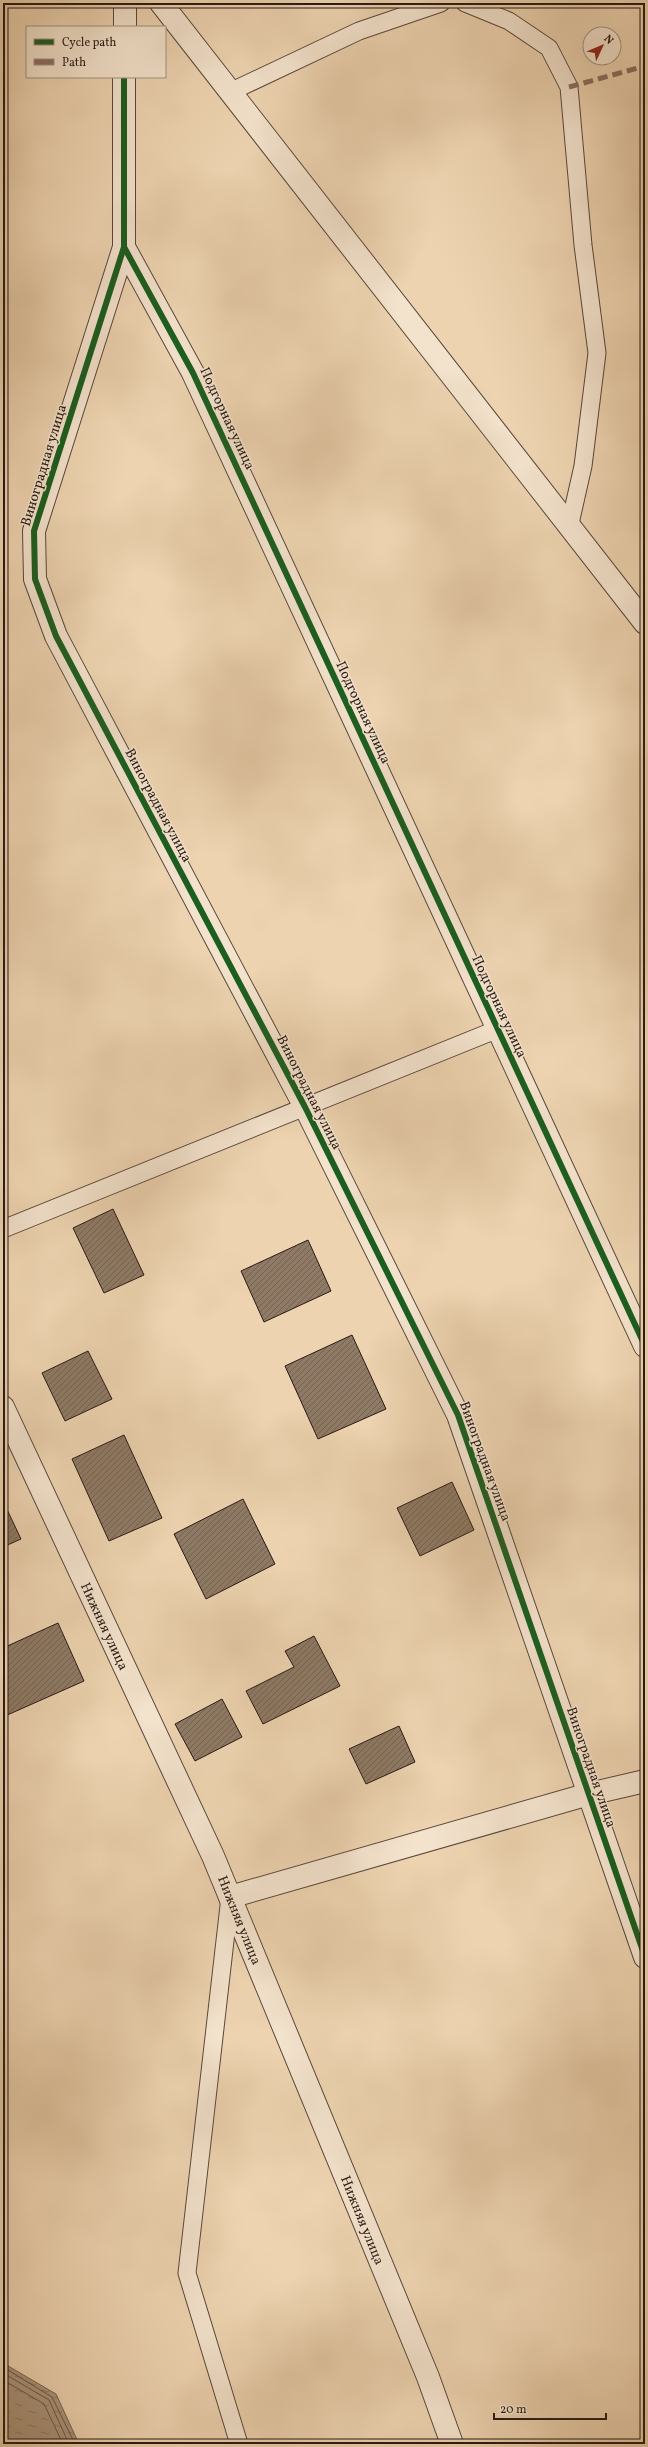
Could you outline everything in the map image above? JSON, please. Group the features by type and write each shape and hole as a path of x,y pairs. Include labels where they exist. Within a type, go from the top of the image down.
{"street":[{"path":"125,3 125,26"},
{"path":"161,3 569,528 645,623"},
{"name":"Подгорная улица","path":"124,78 124,247 193,372 645,1346"},
{"name":"Виноградная улица","path":"124,247 34,531 34,580 56,636 305,1106 458,1415 645,1957"},
{"name":"Нижняя улица","path":"3,1407 213,1856 428,2377 452,2444"},
{"path":"230,1897 589,1794 645,1781"}],"lane":[{"path":"230,92 359,31 441,3"},
{"path":"465,3 508,21 549,48 569,87 583,245 597,353 583,466 569,528"},
{"path":"3,1229 498,1028"},
{"path":"230,1897 187,2273 239,2444"}],"water":[{"path":"3,2363 56,2394 79,2444 3,2444"}],"building":[{"path":"113,1209 144,1275 104,1293 73,1228"},
{"path":"308,1240 331,1291 264,1322 241,1271"},
{"path":"352,1335 386,1409 318,1439 285,1366"},
{"path":"88,1351 112,1399 65,1421 42,1373"},
{"path":"124,1435 162,1518 109,1541 72,1459"},
{"path":"452,1482 474,1530 420,1556 397,1508"},
{"path":"243,1499 275,1564 206,1599 174,1534"},
{"path":"3,1501 21,1539 3,1547"},
{"path":"58,1623 84,1681 5,1716 3,1648"},
{"path":"314,1636 340,1686 263,1724 246,1691 294,1667 285,1651"},
{"path":"222,1699 242,1737 195,1761 175,1724"},
{"path":"399,1726 415,1762 366,1784 349,1749"}],"marked path":[{"path":"569,87 645,66"}],"cycle path":[{"path":"124,78 124,247 193,373 645,1346"},
{"path":"124,247 34,531 35,579 56,636 305,1107 458,1415 645,1957"}]}
